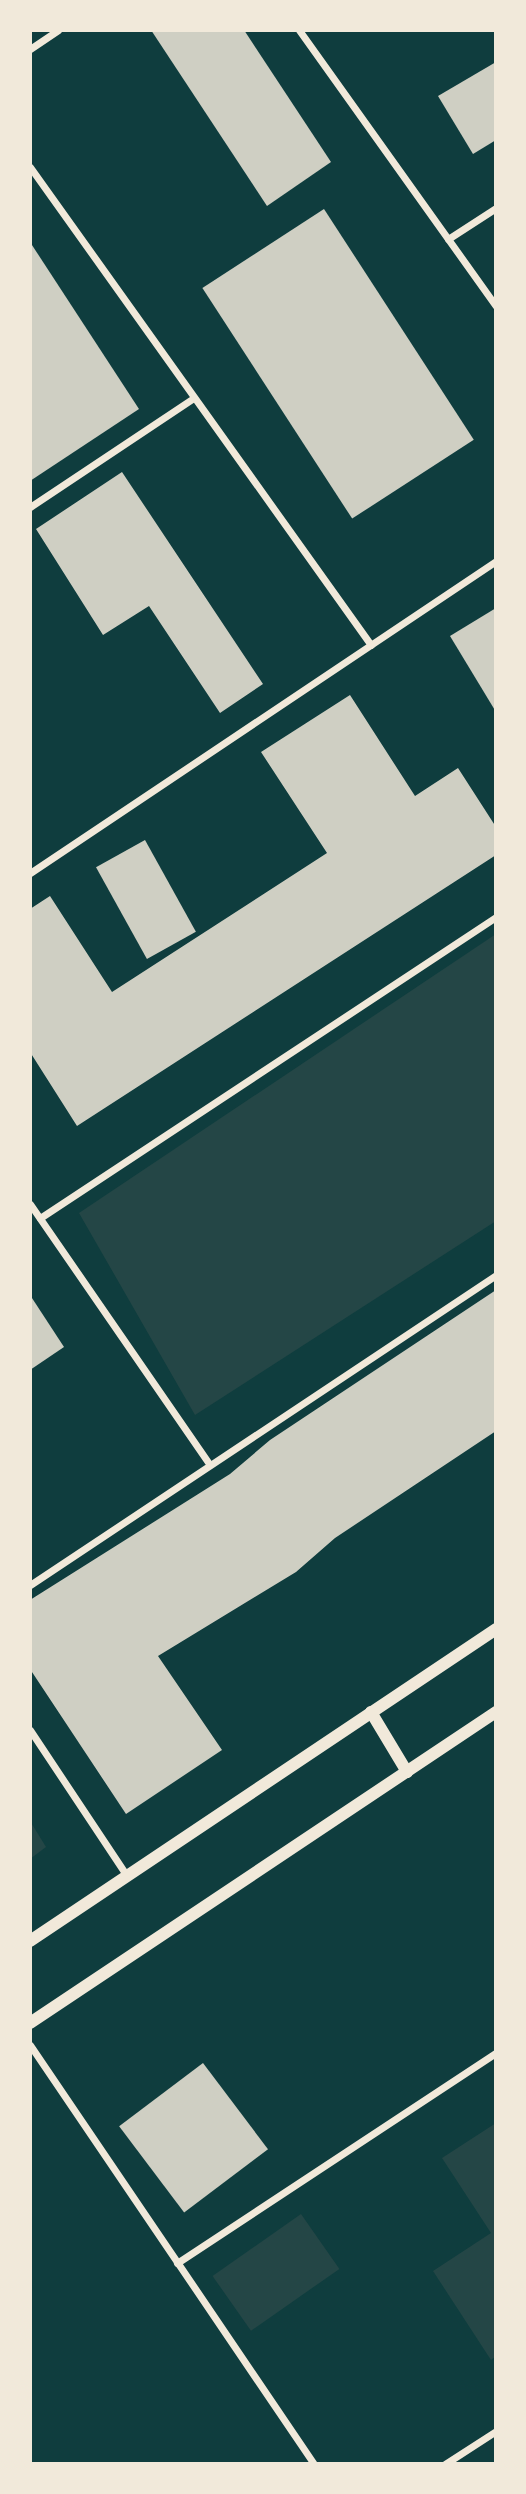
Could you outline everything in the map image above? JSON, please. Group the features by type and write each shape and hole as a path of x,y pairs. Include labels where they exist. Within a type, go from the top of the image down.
{"street":[{"path":"30,49 58,30"},
{"path":"299,30 496,306"},
{"path":"30,167 192,399 371,645"},
{"path":"448,239 496,208"},
{"path":"30,507 192,399"},
{"path":"30,873 496,561"},
{"path":"40,1218 496,917"},
{"path":"30,1203 208,1462"},
{"path":"30,1585 208,1462 496,1275"},
{"path":"30,1941 496,1629"},
{"path":"371,1712 407,1772"},
{"path":"30,2023 496,1712"},
{"path":"30,1730 127,1876"},
{"path":"30,2045 314,2464"},
{"path":"177,2263 496,2053"},
{"path":"445,2464 496,2431"}],"shaded area":[{"path":"496,934 496,1221 195,1415 79,1213"},
{"path":"30,1821 46,1847 30,1859"},
{"path":"496,2123 496,2356 491,2360 433,2271 491,2233 442,2158"},
{"path":"301,2214 339,2269 251,2331 213,2276"}],"building":[{"path":"151,30 244,30 331,162 267,206"},
{"path":"496,62 496,140 473,154 438,96"},
{"path":"324,209 474,440 352,519 202,288"},
{"path":"30,242 139,409 30,481"},
{"path":"122,472 263,684 220,713 149,606 103,635 36,529"},
{"path":"496,608 496,712 450,636"},
{"path":"350,695 415,796 458,768 496,827 496,855 77,1126 30,1052 30,909 50,896 112,992 327,853 261,752"},
{"path":"145,840 196,932 147,959 96,867"},
{"path":"496,1290 496,1431 335,1538 296,1572 158,1656 222,1750 126,1814 30,1669 30,1600 230,1474 270,1440"},
{"path":"30,1295 64,1347 30,1370"},
{"path":"203,2063 268,2149 184,2212 119,2126"}]}
